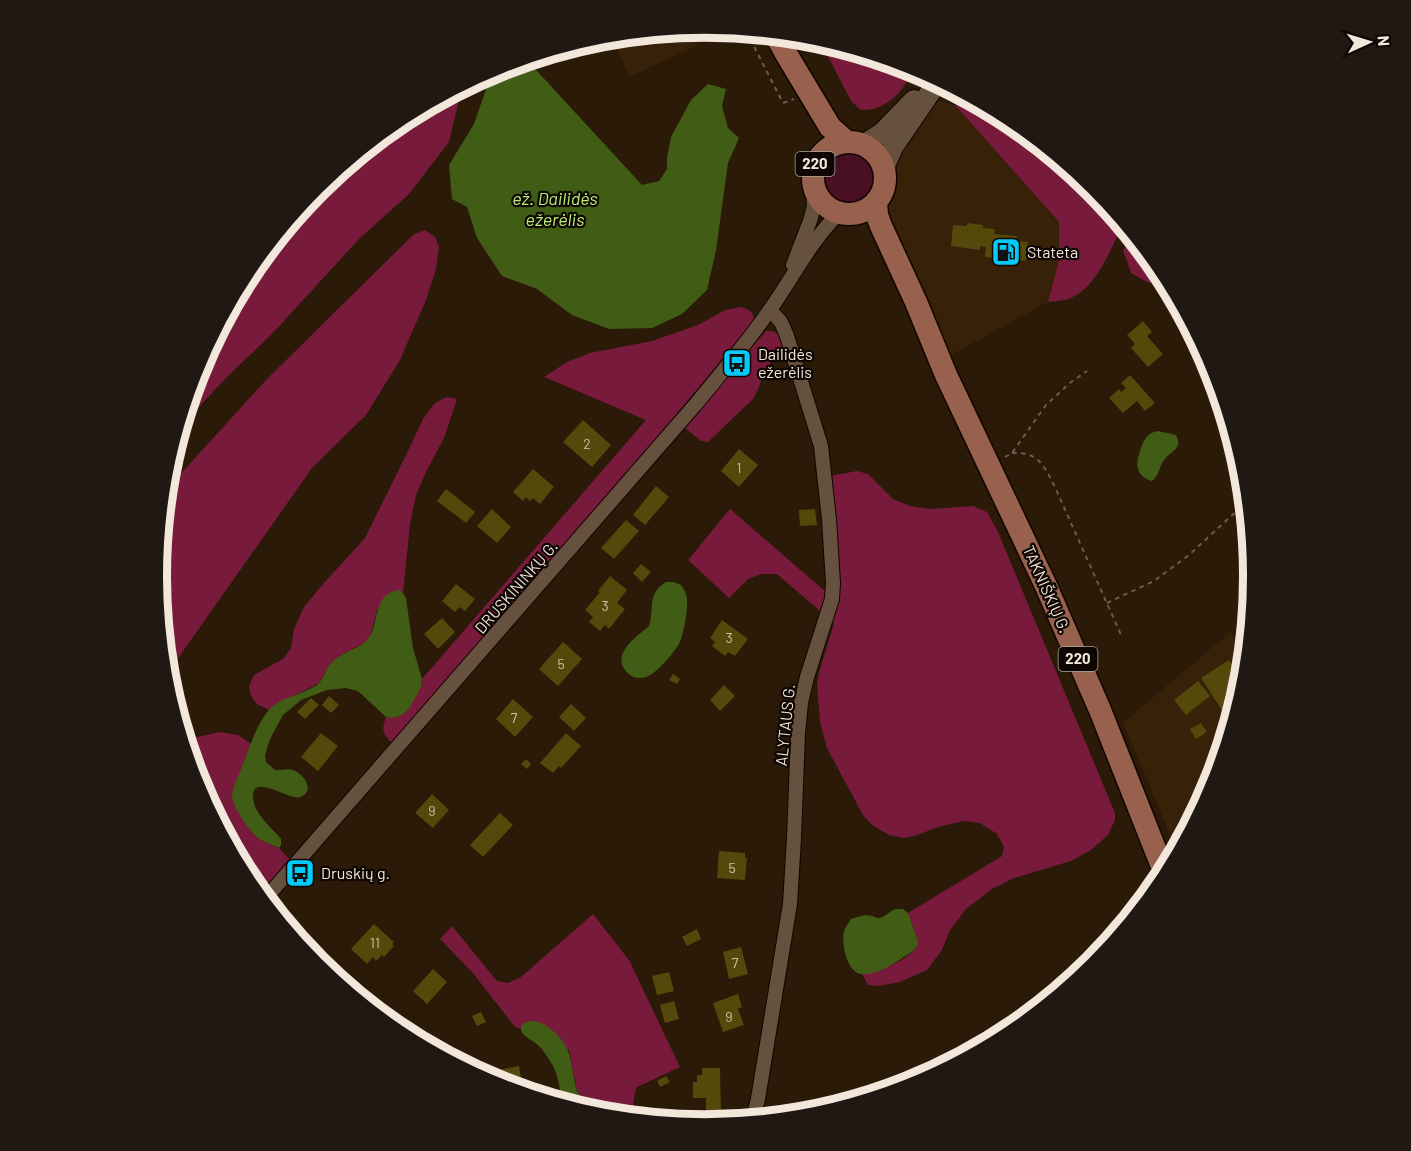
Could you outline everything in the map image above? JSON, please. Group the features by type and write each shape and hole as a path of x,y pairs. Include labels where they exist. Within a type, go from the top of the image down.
{"main road":[{"name":"220","path":"780,43 830,127 876,154 884,168"},
{"name":"220","path":"780,43 817,133 822,154"},
{"path":"855,143 882,133 930,87"},
{"path":"845,214 865,212 876,203 884,187 884,168 893,147 932,88"},
{"name":"220","path":"855,143 833,145 822,154 815,164 812,176 813,188 827,208 862,221 870,230 906,307 946,375"},
{"name":"220","path":"876,203 881,226 946,375"},
{"name":"TAKNIŠKIŲ G.","path":"946,375 1046,586 1100,710 1160,862"}],"street":[{"path":"783,289 810,221 814,206 813,188"},
{"path":"783,289 825,227 845,214"},
{"name":"DRUSKININKŲ G.","path":"271,892 687,414 747,343 783,289"},
{"name":"ALYTAUS G.","path":"755,1111 790,904 801,703 832,599 833,583 821,446 787,336 781,321 770,310"}],"path":[{"path":"751,40 783,103"},
{"path":"1012,453 1046,405 1087,371"},
{"path":"989,465 1012,453 1024,452 1041,462 1054,485 1122,637"},
{"path":"1107,603 1154,580 1189,555 1239,508"}],"shaded area":[{"path":"694,38 697,45 630,77 615,46"},
{"path":"825,52 908,77 900,92 879,107 861,110 851,101"},
{"path":"459,98 449,142 409,194 359,239 271,335 193,413 208,370 240,306 258,277 301,221 325,195 378,149 407,128"},
{"path":"933,100 955,105 1059,223 1059,260 1048,302 946,358 883,207 892,167"},
{"path":"958,101 975,110 1033,149 1086,195 1120,233 1096,276 1081,292 1071,298 1048,302 1059,260 1059,222 955,105"},
{"path":"848,152 858,154 866,160 872,168 874,178 872,188 866,196 858,202 848,204 838,202 830,196 824,188 822,178 824,168 830,160 838,154"},
{"path":"425,230 435,237 439,247 436,269 426,300 400,360 366,415 312,468 175,663 167,576 172,505 177,478 266,380 414,234"},
{"path":"1129,244 1157,284 1147,282 1131,273 1123,250"},
{"path":"741,307 750,311 754,321 393,744 384,732 386,717 390,718 421,687 422,679 646,420 544,377 567,362 590,353 652,341 698,325 725,310"},
{"path":"766,331 779,334 785,346 766,368 753,399 708,442 701,441 684,427"},
{"path":"446,397 457,399 444,438 416,495 410,524 403,593 400,590 377,610 370,637 366,642 331,663 319,683 279,702 269,710 257,704 251,696 249,686 254,675 283,659 291,648 294,629 304,607 365,538 423,419 434,404"},
{"path":"857,471 868,474 893,499 910,506 930,509 973,506 987,512 998,532 1115,813 1115,820 1108,835 1091,850 1071,861 1014,878 992,889 966,909 950,930 942,950 927,970 900,982 878,986 868,985 862,974 898,962 910,954 916,946 918,941 908,913 1002,856 1004,847 997,834 980,823 963,821 903,838 889,835 872,825 863,815 827,748 820,722 817,685 834,623 777,574 761,574 748,579 729,598 688,560 730,509 826,592 819,478"},
{"path":"1230,632 1239,646 1225,715 1203,781 1173,841 1123,723"},
{"path":"219,732 238,735 251,744 232,794 251,830 259,839 279,848 291,861 268,887 223,813 208,781 193,738"},
{"path":"593,914 629,960 680,1067 637,1087 633,1103 635,1109 585,1099 577,1090 569,1050 522,1026 521,1029 515,1027 472,972 440,939 452,926 497,981 508,983 521,977"}],"water":[{"name":"ež. Dailidės ežerėlis","path":"533,66 642,185 659,181 667,169 671,137 691,100 708,84 726,89 722,106 728,128 739,138 728,163 716,250 707,290 682,314 652,328 609,329 572,315 537,289 502,276 477,238 467,207 452,199 449,165 474,124 488,84"},
{"path":"1158,431 1176,435 1178,445 1164,460 1152,481 1140,473 1137,465 1141,447 1146,438"},
{"path":"666,582 681,585 687,596 681,640 671,655 654,672 644,678 635,677 623,667 621,660 626,647 649,626 653,597"},
{"path":"400,590 406,598 413,648 422,679 421,687 409,709 400,716 386,717 358,691 346,688 327,690 301,700 283,715 270,739 265,755 266,762 275,770 291,769 297,772 308,787 305,794 300,797 265,787 258,787 254,790 256,809 281,839 281,845 279,848 263,841 254,834 242,818 232,795 261,721 279,702 317,685 332,662 364,643 373,630 384,598"},
{"path":"896,909 903,909 908,913 918,941 917,946 913,951 882,970 869,974 857,973 849,964 844,950 843,936 846,926 851,919 867,915 879,918"},
{"path":"539,1022 547,1026 564,1044 571,1059 577,1091 584,1099 560,1093 553,1066 537,1044 521,1030 525,1023"}],"building":[{"path":"967,223 983,225 983,228 995,229 994,234 1017,236 1016,241 1028,242 1026,261 985,257 986,247 980,246 980,250 951,246 953,225 967,226"},
{"path":"1143,321 1152,332 1147,336 1163,354 1148,367 1131,348 1135,344 1127,335"},
{"path":"1130,375 1155,403 1145,411 1137,401 1123,413 1109,398 1119,389 1121,392 1126,388 1121,383"},
{"path":"583,420 611,445 592,467 563,442"},
{"path":"739,449 758,465 739,487 721,471"},
{"path":"533,469 554,487 540,504 533,498 530,501 526,497 523,501 513,492"},
{"path":"656,486 669,497 645,525 633,515"},
{"path":"446,489 475,512 466,523 437,501"},
{"path":"492,509 511,527 497,543 477,526"},
{"path":"815,509 817,525 800,526 799,510"},
{"path":"626,520 639,531 614,559 601,548"},
{"path":"641,564 651,572 642,582 633,573"},
{"path":"610,576 627,590 617,603 625,609 609,629 605,625 600,631 589,622 593,617 585,610"},
{"path":"456,584 475,599 465,611 459,607 455,612 442,601"},
{"path":"442,618 455,632 438,649 424,634"},
{"path":"722,620 748,639 735,656 728,652 725,656 712,646 715,642 710,638"},
{"path":"563,642 582,659 558,686 539,669"},
{"path":"1229,660 1235,669 1225,715 1201,678"},
{"path":"673,674 680,679 677,684 669,680"},
{"path":"1198,681 1210,696 1186,715 1174,700"},
{"path":"724,685 735,696 720,711 710,700"},
{"path":"329,696 339,705 331,713 322,705"},
{"path":"311,698 319,705 305,719 297,712"},
{"path":"513,699 533,717 515,737 496,719"},
{"path":"571,704 586,718 574,731 559,717"},
{"path":"1201,723 1207,732 1196,739 1190,729"},
{"path":"321,733 338,746 318,771 301,757"},
{"path":"566,733 581,746 561,768 559,766 553,773 540,763"},
{"path":"526,759 531,764 527,769 521,764"},
{"path":"432,794 449,810 433,828 415,813"},
{"path":"500,813 513,825 483,857 470,845"},
{"path":"719,851 745,853 745,858 747,858 745,880 717,878"},
{"path":"374,924 394,942 392,944 394,946 384,957 382,955 376,961 373,957 367,964 351,949"},
{"path":"697,929 701,939 687,946 682,937"},
{"path":"741,947 748,974 729,979 723,952"},
{"path":"433,969 447,982 427,1004 413,991"},
{"path":"669,972 674,991 657,995 652,976"},
{"path":"738,994 742,1007 738,1009 744,1025 723,1032 713,1003"},
{"path":"674,1001 679,1019 665,1023 660,1005"},
{"path":"481,1012 486,1022 477,1026 472,1016"},
{"path":"519,1066 521,1081 500,1073 495,1071"},
{"path":"702,1068 720,1068 721,1113 706,1114 706,1098 693,1098 693,1082 697,1082 697,1075 702,1075"},
{"path":"666,1076 670,1082 660,1087 657,1081"}],"place":[{"name":"Stateta","path":"1006,252"},
{"name":"Dailidės ežerėlis","path":"737,363"},
{"name":"Druskių g.","path":"300,873"}]}
